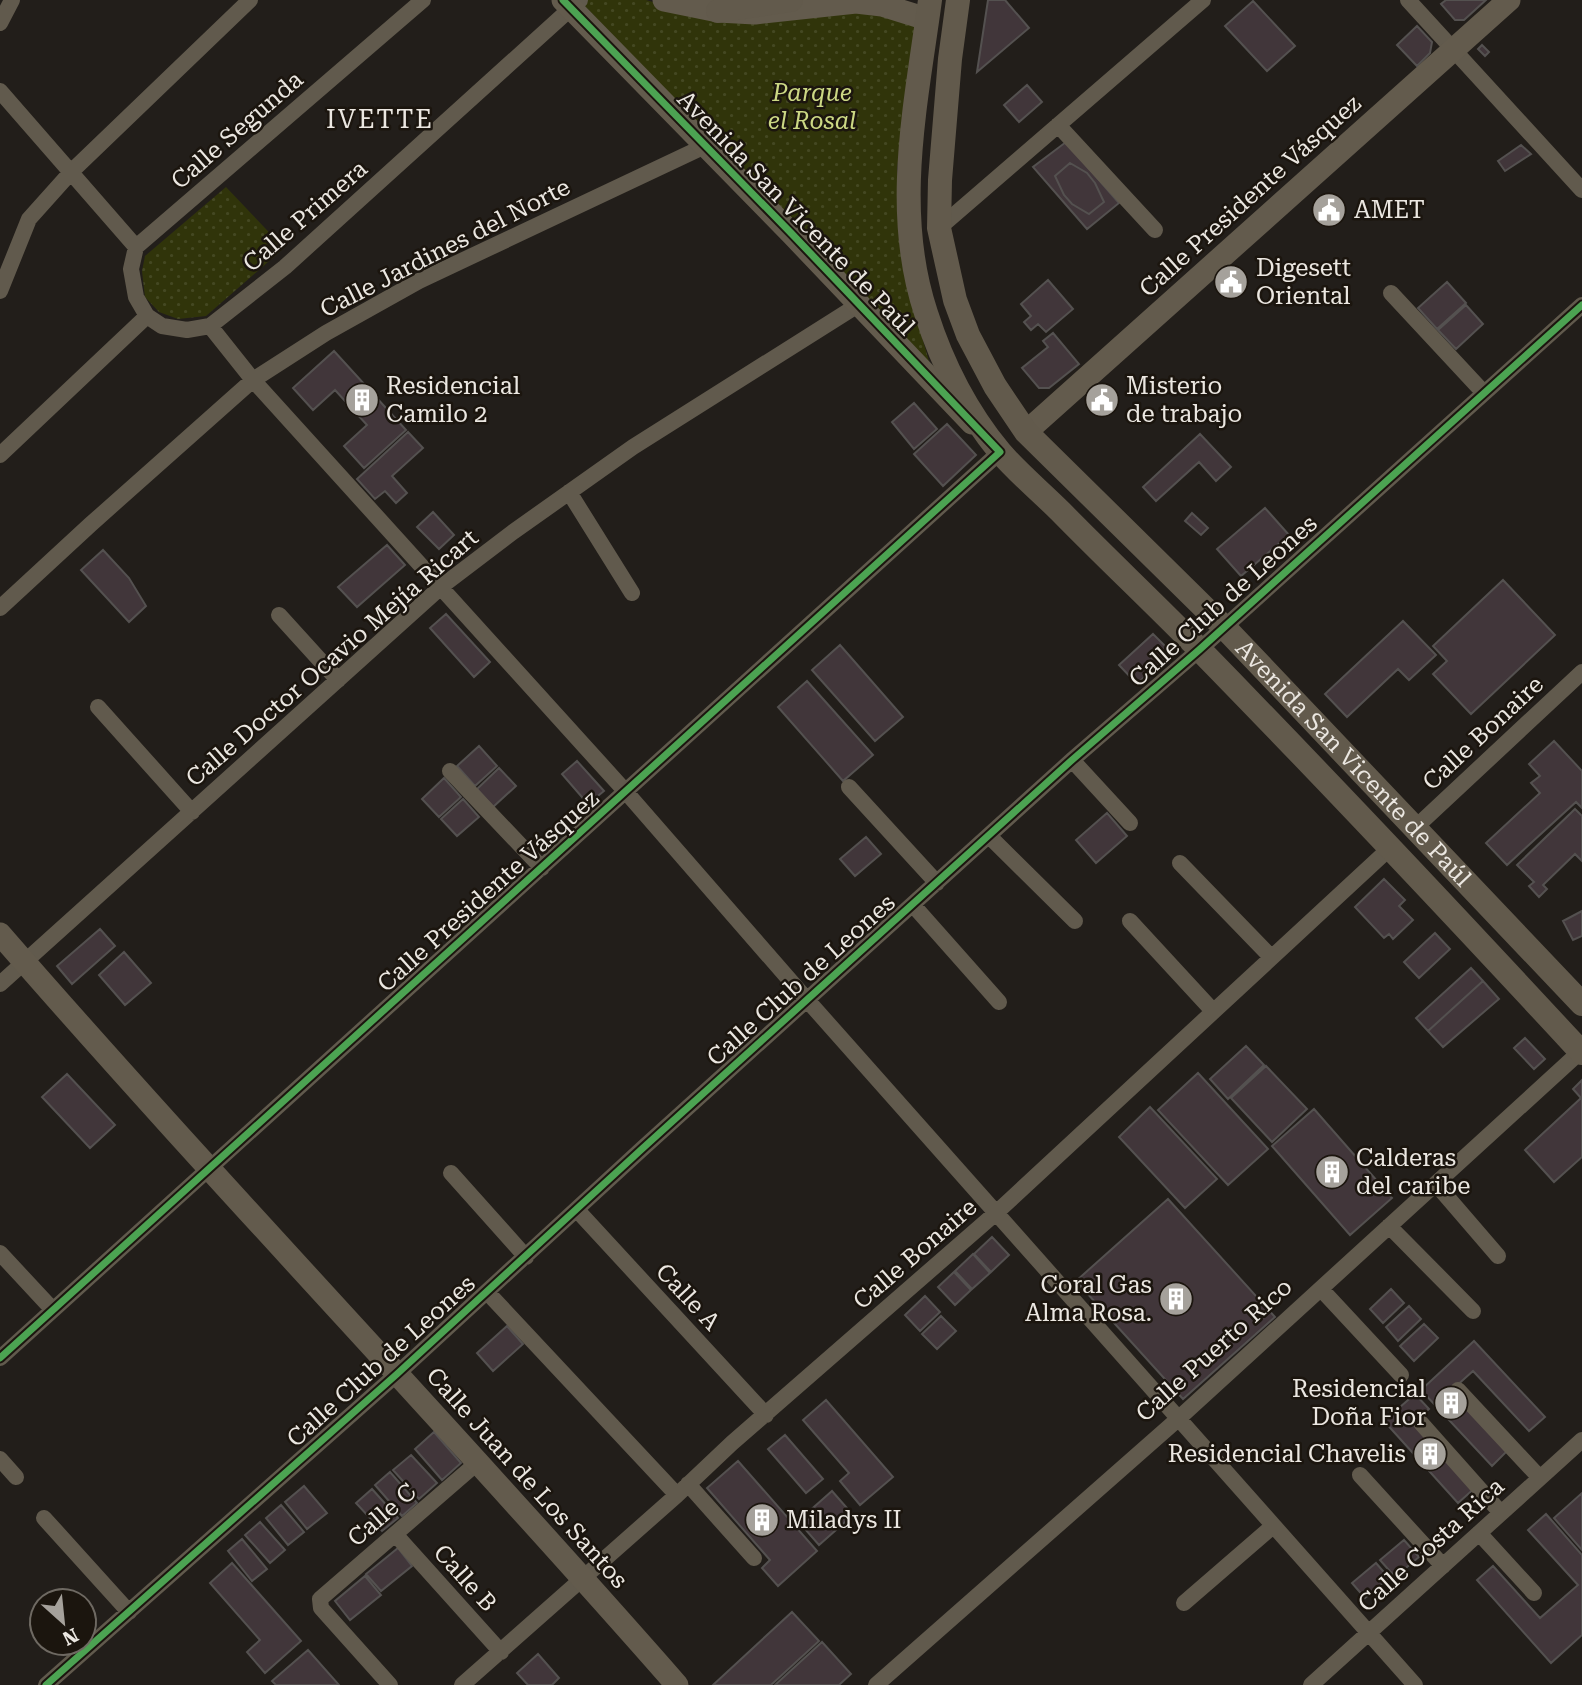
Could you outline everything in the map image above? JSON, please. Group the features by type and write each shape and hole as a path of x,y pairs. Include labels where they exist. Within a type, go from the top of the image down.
{"main road":[{"path":"718,11 791,0"},
{"name":"Avenida San Vicente de Paúl","path":"958,0 941,166 939,228 955,300 968,335 995,386 1026,432 1224,627 1582,1004"},
{"name":"Avenida San Vicente de Paúl","path":"928,9 907,178 908,219 925,310 945,365 966,404 1000,452 1199,650 1582,1051"}],"street":[{"path":"0,23 12,0"},
{"path":"0,290 29,219 72,171 250,0"},
{"name":"Calle Segunda","path":"136,247 423,0"},
{"name":"Avenida San Vicente de Paúl","path":"664,0 718,11 755,13 856,2 928,9"},
{"path":"939,228 1203,0"},
{"path":"1408,0 1582,191"},
{"name":"Calle Presidente Vásquez","path":"1026,432 1509,0"},
{"name":"Avenida San Vicente de Paúl","path":"572,3 705,146 1000,452"},
{"name":"Calle Primera","path":"210,326 285,267 572,3"},
{"path":"0,91 136,247 131,268 136,298 147,316 162,326 187,330 210,326 253,380 626,792 1415,1685"},
{"path":"1058,125 1155,230"},
{"name":"Calle Jardines del Norte","path":"0,608 253,380 326,332 419,281 705,146"},
{"path":"1391,293 1484,393"},
{"name":"Calle Doctor Ocavio Mejía Ricart","path":"0,984 442,586 632,447 858,305"},
{"name":"Calle Club de Leones","path":"46,1685 397,1374 1072,760 1199,650 1582,305"},
{"path":"0,455 147,316"},
{"name":"Calle Presidente Vásquez","path":"0,1358 1000,452"},
{"path":"569,492 632,593"},
{"path":"279,615 338,680"},
{"name":"Calle Bonaire","path":"1416,827 1582,672"},
{"path":"98,707 192,812"},
{"path":"1072,760 1130,823"},
{"path":"450,771 542,868"},
{"path":"849,787 937,883"},
{"path":"989,836 1075,921"},
{"name":"Calle Bonaire","path":"463,1685 997,1212 1390,848"},
{"path":"1180,863 1271,957"},
{"path":"913,905 999,1002"},
{"path":"1130,921 1213,1011"},
{"name":"Calle Juan de Los Santos","path":"0,934 677,1685"},
{"name":"Calle Puerto Rico","path":"876,1685 1178,1419 1582,1051"},
{"path":"451,1173 526,1257"},
{"path":"1436,1184 1499,1256"},
{"name":"Calle A","path":"576,1210 766,1415"},
{"path":"1389,1226 1473,1311"},
{"path":"0,1253 53,1310"},
{"path":"1321,1289 1401,1375"},
{"path":"487,1292 682,1490 754,1558"},
{"path":"1458,1390 1540,1478"},
{"path":"1421,1423 1501,1513"},
{"name":"Calle Costa Rica","path":"1311,1685 1540,1478 1579,1450"},
{"path":"0,1459 16,1477"},
{"name":"Calle C","path":"390,1685 319,1604 320,1599 477,1463"},
{"path":"1360,1475 1443,1566"},
{"path":"44,1518 128,1612"},
{"path":"1184,1603 1273,1526"},
{"path":"1479,1533 1534,1593"},
{"name":"Calle B","path":"395,1534 501,1651"}],"green space":[{"name":"Parque el Rosal","path":"579,0 646,0 685,11 857,7 919,22 897,168 899,232 912,303 931,368"},
{"path":"226,187 284,248 206,316 178,319 159,312 145,297 142,271 145,256"}],"building":[{"path":"988,0 1005,0 1029,28 977,72"},
{"path":"1446,0 1486,0 1464,20 1455,20 1441,4"},
{"path":"1253,1 1295,46 1267,71 1225,26"},
{"path":"1417,26 1432,42 1430,53 1417,66 1397,45"},
{"path":"1482,45 1489,52 1485,56 1478,49"},
{"path":"1027,85 1042,102 1019,122 1004,105"},
{"path":"1066,142 1119,203 1087,229 1033,167"},
{"path":"1521,145 1531,154 1505,171 1498,161"},
{"path":"1070,163 1087,173 1104,202 1089,214 1072,204 1064,195 1055,176"},
{"path":"1048,280 1073,309 1046,332 1038,324 1031,330 1024,322 1031,316 1021,304"},
{"path":"1447,282 1466,303 1437,329 1418,308"},
{"path":"1466,305 1483,324 1456,349 1438,330"},
{"path":"1053,333 1079,364 1049,388 1039,388 1022,368 1048,347 1043,341"},
{"name":"Residencial Camilo 2","path":"334,351 406,430 364,468 344,446 367,425 335,390 313,410 293,388"},
{"path":"914,403 937,429 914,449 892,422"},
{"path":"947,424 976,455 943,486 914,454"},
{"path":"408,432 423,448 392,476 407,493 396,503 385,491 375,499 357,479"},
{"path":"1200,434 1231,467 1216,481 1199,462 1156,501 1143,487"},
{"path":"1265,508 1289,535 1241,576 1217,549"},
{"path":"433,512 454,535 439,549 417,527"},
{"path":"1192,513 1208,528 1201,535 1185,521"},
{"path":"387,545 405,565 357,607 338,587"},
{"path":"103,550 129,578 146,606 129,622 81,570"},
{"path":"1503,580 1555,635 1471,714 1433,674 1447,661 1433,646"},
{"path":"446,614 490,662 474,677 430,628"},
{"path":"1403,621 1436,655 1409,680 1398,669 1347,717 1325,694"},
{"path":"1153,634 1171,652 1137,684 1119,665"},
{"path":"840,645 903,717 875,741 812,670"},
{"path":"807,681 873,755 843,781 778,707"},
{"path":"1554,741 1582,771 1582,808 1576,802 1507,865 1486,843 1540,793 1531,783 1540,776 1529,764"},
{"path":"479,746 497,766 475,786 457,766"},
{"path":"577,761 604,791 588,804 562,774"},
{"path":"499,768 516,786 493,807 477,789"},
{"path":"444,778 461,797 439,817 422,799"},
{"path":"463,799 479,817 457,836 441,819"},
{"path":"1575,809 1582,816 1582,861 1575,854 1543,885 1547,889 1539,897 1529,886 1534,882 1517,865"},
{"path":"1107,813 1127,836 1096,863 1076,840"},
{"path":"866,837 881,854 855,876 840,859"},
{"path":"1384,879 1405,900 1399,906 1413,920 1393,939 1389,934 1384,938 1355,907"},
{"path":"1582,911 1582,936 1573,940 1563,921"},
{"path":"100,929 115,946 72,984 57,966"},
{"path":"1435,933 1450,949 1419,978 1404,962"},
{"path":"124,952 151,983 125,1005 99,975"},
{"path":"1471,968 1483,981 1428,1031 1416,1018"},
{"path":"1483,981 1499,999 1443,1047 1428,1031"},
{"path":"1525,1038 1545,1059 1534,1069 1514,1048"},
{"path":"1246,1046 1264,1065 1228,1099 1210,1079"},
{"path":"1266,1066 1307,1109 1272,1142 1231,1098"},
{"path":"1198,1073 1268,1149 1228,1185 1158,1110"},
{"path":"67,1074 115,1125 90,1148 42,1097"},
{"path":"1582,1080 1582,1157 1554,1182 1525,1150 1581,1098 1573,1089"},
{"path":"1150,1107 1217,1179 1185,1208 1119,1137"},
{"name":"Calderas del caribe","path":"1314,1109 1392,1198 1350,1235 1272,1146"},
{"name":"Coral Gas Alma Rosa.","path":"1168,1199 1275,1317 1183,1399 1076,1281"},
{"path":"992,1237 1009,1255 991,1272 974,1254"},
{"path":"973,1254 990,1273 972,1289 955,1271"},
{"path":"954,1272 971,1290 955,1305 938,1287"},
{"path":"1391,1289 1404,1303 1383,1323 1370,1309"},
{"path":"925,1296 940,1312 920,1331 905,1315"},
{"path":"1409,1306 1421,1319 1398,1341 1386,1327"},
{"path":"941,1316 956,1331 937,1349 922,1334"},
{"path":"1424,1324 1438,1338 1414,1361 1400,1346"},
{"path":"507,1326 523,1344 493,1371 477,1353"},
{"name":"Residencial Doña Fior","path":"1474,1341 1545,1417 1529,1431 1473,1371 1454,1388 1510,1448 1492,1466 1421,1390"},
{"name":"Residencial Chavelis","path":"1415,1394 1429,1409 1417,1420 1476,1487 1458,1503 1384,1421"},
{"path":"826,1400 893,1477 860,1505 840,1481 849,1473 803,1420"},
{"path":"434,1432 461,1463 442,1480 415,1449"},
{"path":"785,1435 823,1479 806,1493 768,1449"},
{"path":"411,1455 437,1483 419,1499 393,1470"},
{"name":"Miladys II","path":"738,1461 817,1551 778,1586 762,1568 770,1560 707,1488"},
{"path":"390,1472 417,1503 402,1516 375,1485"},
{"path":"304,1486 327,1513 307,1529 285,1502"},
{"path":"372,1489 398,1518 382,1531 356,1503"},
{"path":"832,1491 853,1515 819,1545 798,1521"},
{"path":"1582,1493 1582,1550 1554,1518"},
{"path":"281,1505 304,1532 288,1545 266,1518"},
{"path":"1546,1514 1582,1555 1582,1635 1551,1663 1477,1580 1493,1566 1540,1618 1578,1585 1528,1530"},
{"path":"260,1522 285,1550 270,1563 245,1535"},
{"path":"242,1539 267,1569 252,1581 228,1551"},
{"path":"1404,1540 1419,1557 1395,1577 1380,1560"},
{"path":"398,1548 412,1566 381,1591 366,1574"},
{"path":"232,1563 301,1641 265,1673 247,1652 260,1640 210,1583"},
{"path":"1376,1563 1389,1578 1365,1598 1352,1583"},
{"path":"365,1576 381,1595 350,1620 335,1601"},
{"path":"792,1612 819,1641 771,1685 713,1685"},
{"path":"822,1642 851,1674 839,1685 775,1685"},
{"path":"308,1650 339,1685 276,1685 272,1681"},
{"path":"538,1654 559,1678 552,1685 528,1685 517,1673"}],"cycle path":[{"path":"0,1358 1000,452 563,0"},
{"path":"46,1685 397,1374 1072,760 1199,650 1582,305"}],"place":[{"name":"AMET","path":"1329,210"},
{"name":"Digesett Oriental","path":"1231,282"},
{"name":"Residencial Camilo 2","path":"362,400"},
{"name":"Misterio de trabajo","path":"1102,400"},
{"name":"Calderas del caribe","path":"1332,1172"},
{"name":"Coral Gas Alma Rosa.","path":"1176,1299"},
{"name":"Residencial Doña Fior","path":"1451,1403"},
{"name":"Residencial Chavelis","path":"1430,1454"},
{"name":"Miladys II","path":"762,1520"}],"district":[{"name":"IVETTE","path":"380,119"}]}
